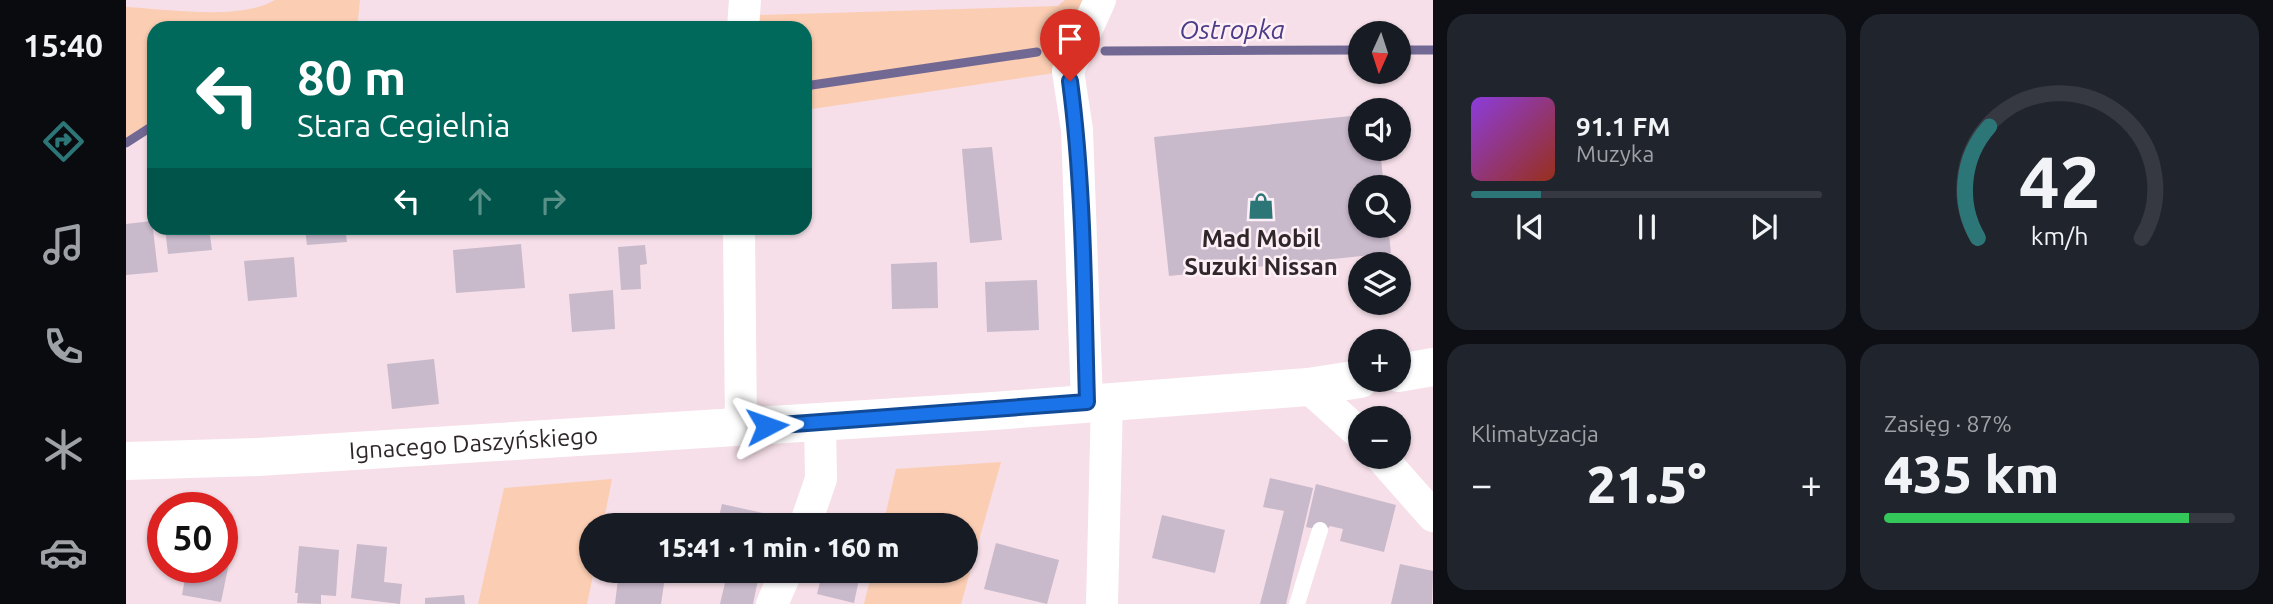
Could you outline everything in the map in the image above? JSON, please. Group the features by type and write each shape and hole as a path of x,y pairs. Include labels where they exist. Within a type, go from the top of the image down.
{"main road":[{"path":"1411,371 1433,367"},
{"name":"Ignacego Daszyńskiego","path":"126,461 258,457 741,428 1308,387 1348,381"}],"street":[{"path":"744,21 745,0"},
{"path":"1100,0 1068,71 1077,130 1083,247 1097,402 1102,604"},
{"path":"739,235 741,428"},
{"path":"1308,387 1348,423"},
{"path":"808,513 821,479 820,422"},
{"path":"1392,469 1433,516"},
{"path":"772,604 781,583"}],"lane":[{"path":"1297,604 1320,530"}],"shaded area":[{"path":"275,0 360,0 358,21 147,21 147,130 126,143 126,7 223,12 260,6"},
{"path":"1065,0 1100,0 1068,71 812,109 812,21 750,21 758,15 1058,6"},
{"path":"1001,462 978,544 978,513 886,513 896,469"},
{"path":"612,479 605,513 579,513 579,583 591,583 587,604 478,604 504,488"},
{"path":"869,583 967,583 961,604 864,604"}],"building":[{"name":"Mad Mobil Suzuki Nissan","path":"1348,116 1348,161 1381,161 1383,175 1348,175 1348,238 1389,238 1391,252 1348,252 1348,257 1169,276 1154,137"},
{"path":"992,147 1002,240 970,243 962,149"},
{"path":"147,222 147,235 154,235 158,272 126,275 126,224"},
{"path":"166,235 210,235 212,250 168,254"},
{"path":"306,235 346,235 347,242 307,245"},
{"path":"521,244 525,288 456,293 453,250"},
{"path":"645,245 647,264 640,265 641,289 621,290 618,247"},
{"path":"294,257 297,297 248,301 244,261"},
{"path":"937,262 938,308 892,309 891,264"},
{"path":"1037,280 1039,330 987,332 985,282"},
{"path":"613,290 615,329 572,332 569,294"},
{"path":"434,359 439,404 392,409 387,364"},
{"path":"1270,478 1313,488 1286,604 1260,604 1284,511 1263,507"},
{"path":"1316,484 1396,505 1384,552 1340,541 1343,529 1330,526 1326,531 1306,527"},
{"path":"722,504 763,513 720,513"},
{"path":"1162,515 1225,530 1215,573 1152,558"},
{"path":"996,543 1059,560 1047,604 984,589"},
{"path":"357,544 387,547 384,582 402,584 400,604 351,598"},
{"path":"299,546 339,550 336,596 321,595 321,604 297,603 298,593 295,593"},
{"path":"1400,564 1433,571 1432,604 1391,604"},
{"path":"184,583 225,583 221,602 182,595"},
{"path":"617,583 664,583 661,604 615,604"},
{"path":"725,583 757,583 753,604 720,604"},
{"path":"820,583 858,583 854,603 817,594"},
{"path":"464,595 465,604 425,604 425,598"}],"waterway":[{"name":"Ostropka","path":"1105,51 1348,50"},
{"name":"Ostropka","path":"1411,50 1433,50"},
{"name":"Ostropka","path":"812,85 1037,52"},
{"name":"Ostropka","path":"126,143 147,130"}],"place":[{"name":"Mad Mobil Suzuki Nissan","path":"1261,206"}],"route":[{"path":"767,426 1087,402 1077,130 1070,81"}]}
